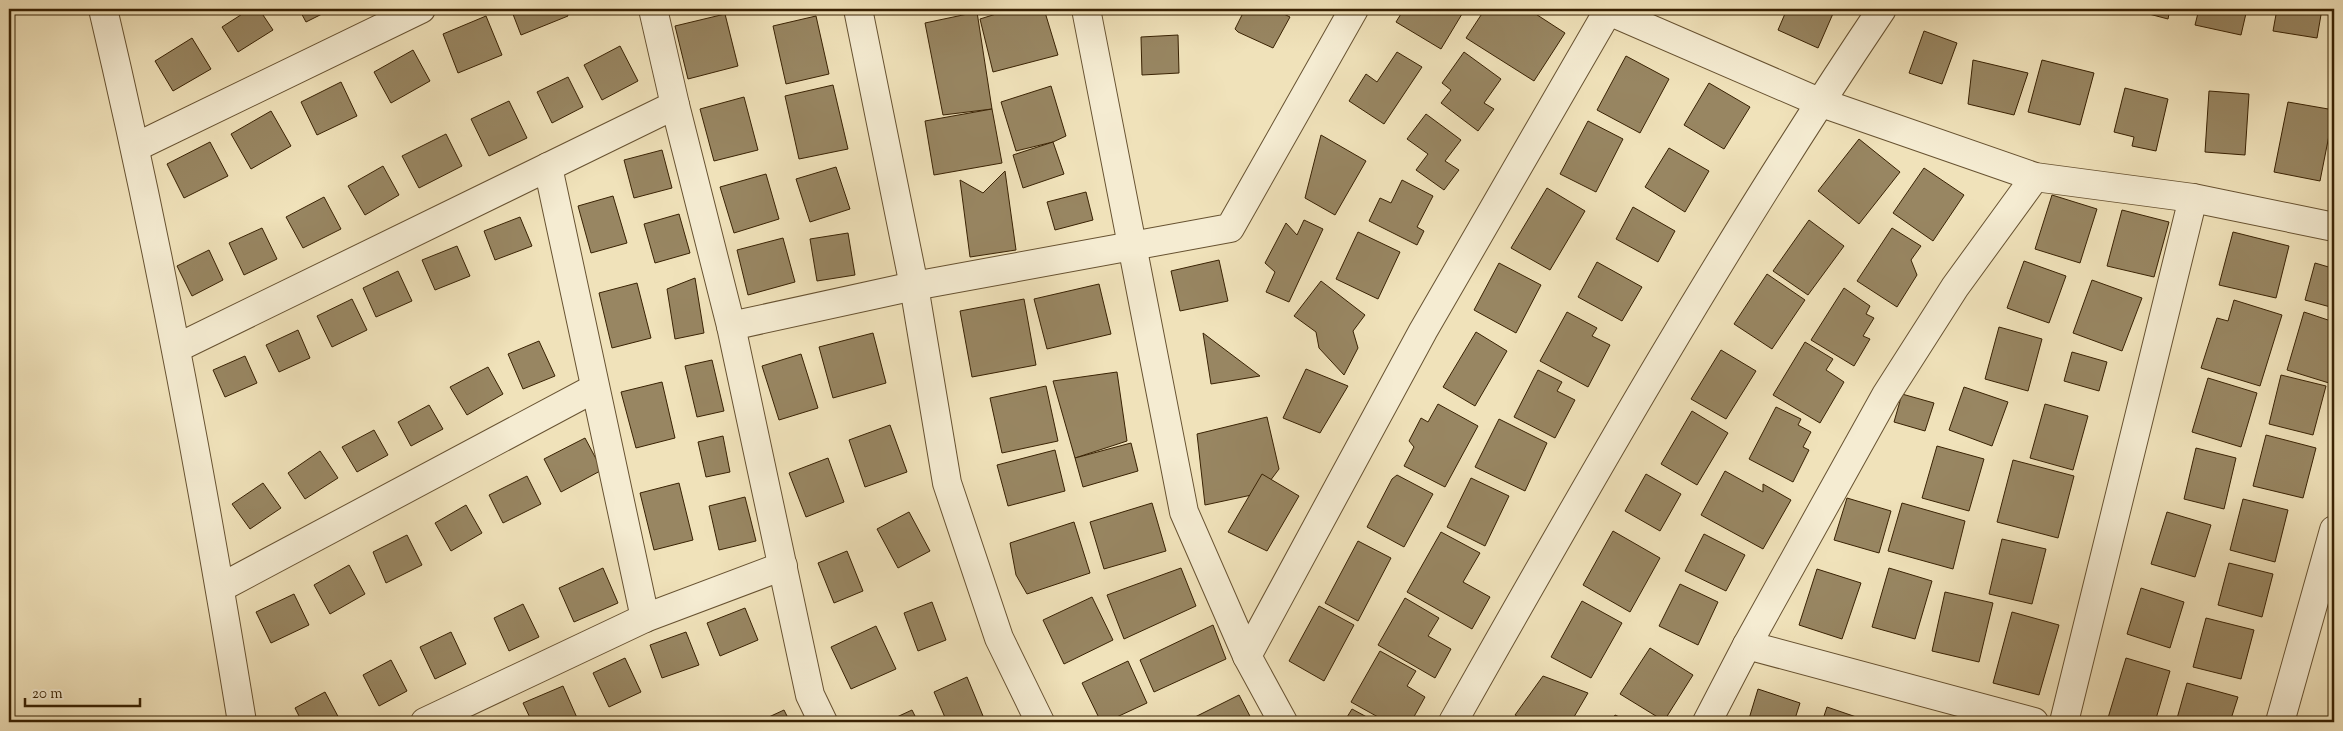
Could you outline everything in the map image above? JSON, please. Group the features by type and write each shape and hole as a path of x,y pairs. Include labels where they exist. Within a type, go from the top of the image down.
{"street":[{"path":"103,9 136,147 177,348 242,722"},
{"path":"136,147 421,9"},
{"path":"653,9 675,105 732,326 810,696 823,722"},
{"path":"858,9 914,286 947,483 999,638 1040,722"},
{"path":"1086,9 1184,512 1247,656 1283,722"},
{"path":"732,326 914,286 1230,228 1354,9"},
{"path":"1454,722 1593,475 1819,102 1882,9"},
{"path":"1247,656 1423,331 1606,10 1819,102 2035,176 2193,198 2334,227"},
{"path":"177,348 675,105"},
{"path":"548,167 645,618"},
{"path":"1707,722 1886,396 1955,287 2035,176"},
{"path":"2064,722 2193,198"},
{"path":"220,588 595,388"},
{"path":"2280,722 2334,530"},
{"path":"425,722 645,618 782,566"},
{"path":"1748,645 2034,722"}],"building":[{"path":"250,9 259,9 273,30 238,52 222,27"},
{"path":"299,9 332,9 306,22"},
{"path":"511,9 565,9 568,16 521,35"},
{"path":"1012,9 1044,9 1058,55 993,72 980,19"},
{"path":"1245,9 1286,9 1284,14 1290,17 1273,48 1235,29"},
{"path":"1404,9 1465,9 1441,49 1396,22"},
{"path":"1485,9 1528,9 1565,33 1534,81 1466,38"},
{"path":"1787,9 1835,9 1818,48 1778,30"},
{"path":"2130,9 2170,9 2168,19"},
{"path":"2199,9 2247,9 2241,35 2195,25"},
{"path":"2277,9 2322,9 2317,38 2273,31"},
{"path":"977,12 992,109 943,115 925,23"},
{"path":"725,14 738,66 688,79 675,26"},
{"path":"486,16 502,55 458,73 443,34"},
{"path":"816,16 829,74 786,84 773,26"},
{"path":"1924,31 1957,43 1942,84 1909,73"},
{"path":"1178,35 1179,73 1142,75 1141,37"},
{"path":"192,38 211,69 173,91 155,61"},
{"path":"620,46 638,81 602,100 584,65"},
{"path":"413,50 430,81 391,103 374,72"},
{"path":"1397,52 1422,67 1384,124 1349,101 1366,74 1377,82"},
{"path":"1464,52 1501,79 1484,103 1494,109 1478,131 1441,103 1451,90 1442,83"},
{"path":"1626,56 1669,79 1640,133 1597,110"},
{"path":"1973,60 2028,73 2014,115 1968,104"},
{"path":"2042,60 2094,73 2080,125 2028,112"},
{"path":"568,77 583,107 552,123 537,92"},
{"path":"341,82 357,116 317,135 301,102"},
{"path":"1709,83 1750,107 1724,149 1684,125"},
{"path":"833,85 848,149 799,159 785,96"},
{"path":"1051,86 1066,136 1053,142 1016,151 1001,102"},
{"path":"2125,88 2168,99 2156,151 2132,146 2134,137 2114,132"},
{"path":"2209,91 2249,94 2245,155 2205,152"},
{"path":"744,97 758,150 714,161 700,109"},
{"path":"509,101 527,138 489,156 471,119"},
{"path":"2288,102 2334,110 2320,181 2274,172"},
{"path":"992,109 1002,163 934,175 925,121"},
{"path":"271,111 291,146 251,169 231,134"},
{"path":"1426,114 1461,140 1445,161 1459,170 1444,190 1416,170 1428,154 1407,139"},
{"path":"1588,121 1623,139 1596,192 1560,174"},
{"path":"446,134 462,166 419,188 402,156"},
{"path":"1321,135 1366,161 1335,215 1305,198"},
{"path":"1859,139 1900,172 1859,224 1818,191"},
{"path":"210,142 228,176 184,198 167,164"},
{"path":"1053,142 1064,174 1023,188 1013,155"},
{"path":"1669,148 1709,171 1685,212 1645,187"},
{"path":"662,150 672,188 634,198 624,160"},
{"path":"383,166 399,195 365,215 348,186"},
{"path":"836,167 850,209 810,222 796,179"},
{"path":"1924,168 1964,195 1933,241 1893,213"},
{"path":"1005,171 1016,250 970,257 960,180 983,193"},
{"path":"766,174 779,219 734,233 720,187"},
{"path":"1402,180 1433,196 1417,227 1424,231 1417,245 1369,221 1380,198 1391,203"},
{"path":"1547,188 1585,211 1550,270 1511,248"},
{"path":"1086,192 1093,220 1055,230 1047,202"},
{"path":"2052,195 2097,209 2080,263 2035,249"},
{"path":"613,196 627,243 591,253 578,206"},
{"path":"324,197 341,229 303,248 286,217"},
{"path":"1633,207 1675,231 1658,262 1616,239"},
{"path":"2122,210 2169,222 2154,277 2107,266"},
{"path":"679,214 690,253 655,263 644,224"},
{"path":"520,217 532,246 495,260 484,231"},
{"path":"1304,220 1323,229 1289,302 1266,292 1275,272 1265,263 1286,223 1297,235"},
{"path":"1809,220 1844,246 1808,295 1773,271"},
{"path":"262,228 277,259 244,275 229,243"},
{"path":"1892,228 1921,246 1911,260 1917,275 1897,307 1857,281"},
{"path":"1358,232 1400,252 1378,299 1336,279"},
{"path":"2233,232 2289,246 2276,298 2219,285"},
{"path":"848,233 855,275 817,281 810,239"},
{"path":"783,238 795,282 748,295 737,250"},
{"path":"457,246 470,276 435,290 422,260"},
{"path":"209,250 223,280 192,296 177,266"},
{"path":"1219,260 1228,301 1180,311 1171,271"},
{"path":"2024,261 2066,276 2049,323 2007,308"},
{"path":"1597,262 1642,287 1622,321 1578,297"},
{"path":"1499,263 1541,285 1516,333 1474,310"},
{"path":"2315,263 2332,268 2334,264 2334,308 2305,300"},
{"path":"398,271 412,301 376,317 363,288"},
{"path":"1767,274 1805,300 1772,349 1734,324"},
{"path":"695,278 704,333 675,339 667,289"},
{"path":"2092,280 2142,298 2122,351 2073,333"},
{"path":"1321,281 1365,315 1353,331 1358,348 1344,375 1319,348 1316,332 1294,316"},
{"path":"637,283 651,338 612,348 599,293"},
{"path":"1099,284 1111,334 1047,349 1034,299"},
{"path":"1844,288 1870,306 1866,314 1874,318 1863,336 1870,339 1854,366 1811,340"},
{"path":"352,299 367,330 332,347 317,316"},
{"path":"1024,299 1036,365 972,377 960,311"},
{"path":"2234,300 2282,315 2260,386 2201,368 2217,318 2228,321"},
{"path":"1567,312 1597,328 1592,336 1610,345 1588,387 1540,361"},
{"path":"2304,312 2334,322 2334,366 2329,383 2287,370"},
{"path":"1999,327 2042,339 2028,391 1985,379"},
{"path":"298,330 310,358 279,372 266,345"},
{"path":"1476,332 1507,351 1475,406 1443,387"},
{"path":"873,333 886,383 833,398 819,347"},
{"path":"1203,333 1260,376 1211,384"},
{"path":"539,341 555,376 523,389 508,354"},
{"path":"1805,342 1833,359 1826,370 1844,382 1820,423 1773,395"},
{"path":"1721,350 1756,371 1726,419 1691,399"},
{"path":"2072,352 2107,362 2099,391 2064,381"},
{"path":"801,354 818,408 779,420 762,366"},
{"path":"245,356 257,383 225,397 213,370"},
{"path":"712,360 724,411 697,417 685,366"},
{"path":"488,367 503,394 467,415 450,387"},
{"path":"1306,369 1348,386 1320,433 1283,418"},
{"path":"1538,370 1562,382 1557,391 1575,400 1555,438 1514,417"},
{"path":"1117,372 1127,441 1075,458 1053,381"},
{"path":"2281,375 2326,386 2313,435 2269,424"},
{"path":"2208,378 2257,393 2241,447 2192,432"},
{"path":"662,382 675,438 636,448 621,392"},
{"path":"1046,386 1058,441 1002,453 990,398"},
{"path":"1964,387 2008,402 1992,446 1949,430"},
{"path":"1902,394 1934,403 1925,431 1894,422"},
{"path":"1438,404 1478,426 1445,487 1404,466 1414,447 1409,441 1421,418 1428,422"},
{"path":"2045,404 2088,416 2073,470 2030,458"},
{"path":"429,405 443,429 411,446 398,422"},
{"path":"1776,407 1801,419 1798,425 1811,432 1803,447 1809,450 1793,482 1749,459"},
{"path":"1692,411 1728,433 1697,485 1661,464"},
{"path":"1267,417 1279,469 1261,493 1205,505 1197,434"},
{"path":"1499,419 1547,443 1525,491 1475,467"},
{"path":"890,425 907,472 865,487 849,440"},
{"path":"374,430 388,455 357,472 342,447"},
{"path":"2266,435 2316,448 2303,498 2253,486"},
{"path":"723,436 730,472 706,477 698,442"},
{"path":"585,438 602,470 561,492 544,459"},
{"path":"1131,443 1138,471 1083,487 1075,458"},
{"path":"1937,446 1984,459 1969,511 1922,498"},
{"path":"2196,448 2236,458 2224,509 2184,499"},
{"path":"1055,450 1065,491 1008,506 997,465"},
{"path":"320,451 338,478 305,499 288,473"},
{"path":"828,458 844,502 806,517 789,473"},
{"path":"2013,460 2074,476 2058,538 1997,522"},
{"path":"1725,471 1763,492 1763,484 1791,500 1763,549 1701,515"},
{"path":"1262,474 1299,496 1267,551 1228,532"},
{"path":"1646,474 1681,494 1660,531 1625,511"},
{"path":"1397,475 1433,494 1404,547 1367,527 1392,479"},
{"path":"527,476 541,504 503,523 489,495"},
{"path":"1471,478 1509,496 1485,546 1447,527"},
{"path":"263,483 281,508 250,529 232,504"},
{"path":"679,483 693,540 654,550 640,493"},
{"path":"745,497 756,541 719,550 709,506"},
{"path":"1847,498 1891,511 1879,553 1834,540"},
{"path":"2243,499 2288,510 2275,562 2230,550"},
{"path":"1152,503 1166,551 1104,569 1090,522"},
{"path":"1902,503 1965,521 1953,569 1888,551"},
{"path":"466,505 482,533 451,551 435,523"},
{"path":"909,512 930,551 898,568 877,529"},
{"path":"2167,512 2211,525 2195,577 2151,564"},
{"path":"1074,522 1090,573 1027,594 1016,575 1010,543"},
{"path":"1613,531 1660,558 1630,612 1583,585"},
{"path":"1441,532 1480,553 1463,582 1490,597 1472,629 1407,592"},
{"path":"1704,534 1745,555 1726,591 1685,571"},
{"path":"407,535 422,565 386,583 373,552"},
{"path":"2002,539 2046,549 2032,604 1989,594"},
{"path":"1358,541 1391,558 1358,621 1325,603"},
{"path":"847,551 863,591 834,603 818,563"},
{"path":"2229,563 2273,574 2262,617 2218,605"},
{"path":"349,565 365,594 330,614 314,585"},
{"path":"603,568 618,603 574,622 559,588"},
{"path":"1181,568 1196,606 1124,639 1107,595"},
{"path":"1889,568 1932,581 1915,639 1872,627"},
{"path":"1817,569 1861,583 1842,639 1799,625"},
{"path":"1680,584 1718,602 1698,645 1659,626"},
{"path":"2141,588 2184,602 2170,648 2127,634"},
{"path":"1945,592 1993,603 1979,662 1932,651"},
{"path":"294,594 309,625 271,643 256,612"},
{"path":"1092,597 1113,640 1064,664 1043,620"},
{"path":"1405,598 1439,618 1428,636 1451,649 1435,678 1378,645"},
{"path":"1582,601 1622,623 1591,678 1551,657"},
{"path":"932,602 946,640 918,651 904,613"},
{"path":"523,604 539,637 509,651 494,618"},
{"path":"1319,606 1354,625 1324,681 1289,661"},
{"path":"745,608 758,640 720,656 707,623"},
{"path":"2012,612 2059,625 2039,695 1993,683"},
{"path":"2206,618 2254,630 2241,679 2193,667"},
{"path":"1213,625 1226,659 1154,692 1140,660"},
{"path":"876,626 896,669 851,689 831,647"},
{"path":"451,632 466,664 435,679 420,647"},
{"path":"686,632 699,665 662,678 650,645"},
{"path":"1650,648 1693,675 1664,721 1620,694"},
{"path":"1380,651 1416,671 1407,686 1425,697 1411,722 1387,722 1351,702"},
{"path":"625,658 641,692 609,707 593,673"},
{"path":"2126,658 2170,671 2155,722 2121,722 2108,718"},
{"path":"391,660 407,691 379,706 363,675"},
{"path":"1128,661 1147,703 1106,722 1101,722 1082,683"},
{"path":"1543,676 1588,693 1571,722 1527,722 1515,715"},
{"path":"967,677 983,716 970,722 947,722 934,692"},
{"path":"2187,683 2238,697 2230,722 2176,722"},
{"path":"563,686 578,720 574,722 532,722 523,703"},
{"path":"1758,689 1800,703 1794,722 1748,722"},
{"path":"325,692 341,722 302,722 295,708"},
{"path":"1239,695 1253,722 1185,722"},
{"path":"1827,707 1868,721 1822,722"},
{"path":"1352,709 1376,722 1344,722"},
{"path":"784,710 790,722 758,722"},
{"path":"912,710 918,722 886,722"},
{"path":"1615,715 1630,722 1611,722"}]}
